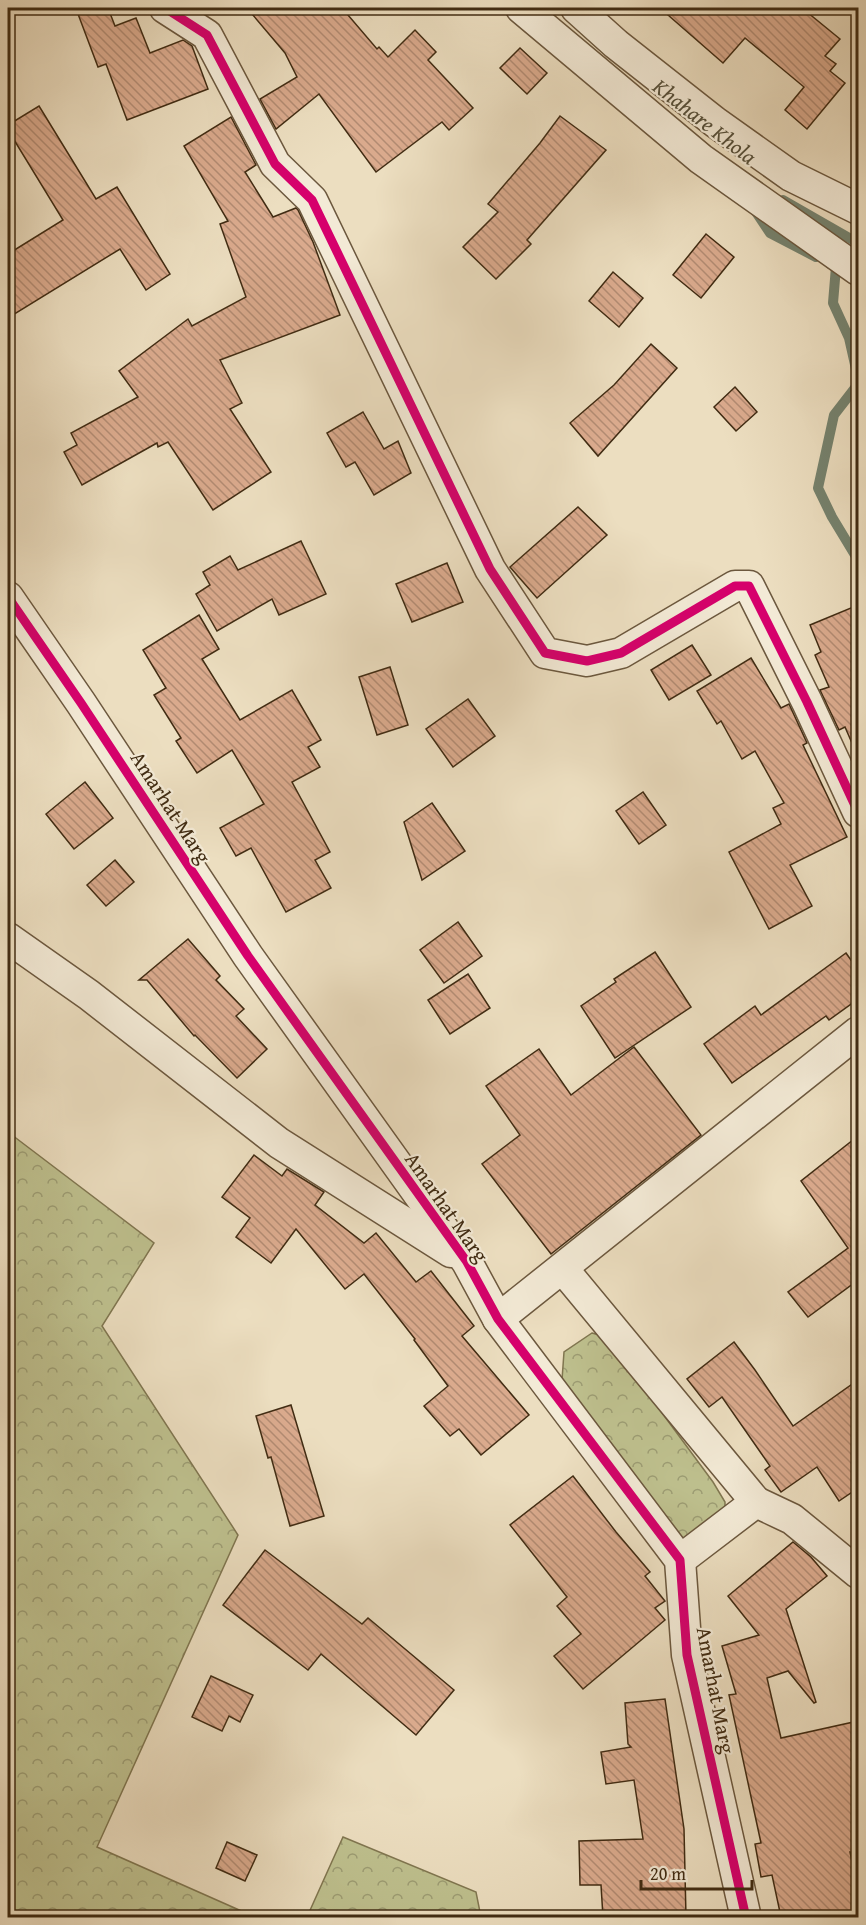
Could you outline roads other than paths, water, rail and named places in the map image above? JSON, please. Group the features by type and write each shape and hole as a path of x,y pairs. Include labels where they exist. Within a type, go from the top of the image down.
{"street":[{"path":"165,8 207,35 275,164 312,200 490,569 545,653 587,661 621,653 735,586 749,586 807,702 858,812"},
{"path":"521,8 701,159 858,270"},
{"path":"576,8 616,44 715,122 792,176 858,209"},
{"name":"Amarhat Marg","path":"8,597 248,956 466,1262 498,1319 680,1560 687,1655 746,1917"},
{"path":"8,938 89,995 279,1143 466,1262"},
{"path":"498,1319 858,1032"},
{"path":"563,1269 756,1502 792,1519 858,1573"},
{"path":"680,1560 756,1502"}],"waterway":[{"name":"Khahare Khola","path":"783,200 858,243"},
{"path":"754,209 770,233 816,257"},
{"path":"830,264 836,267 833,303 849,338 858,378"},
{"path":"858,384 834,415 818,488 832,517 858,560"}]}
